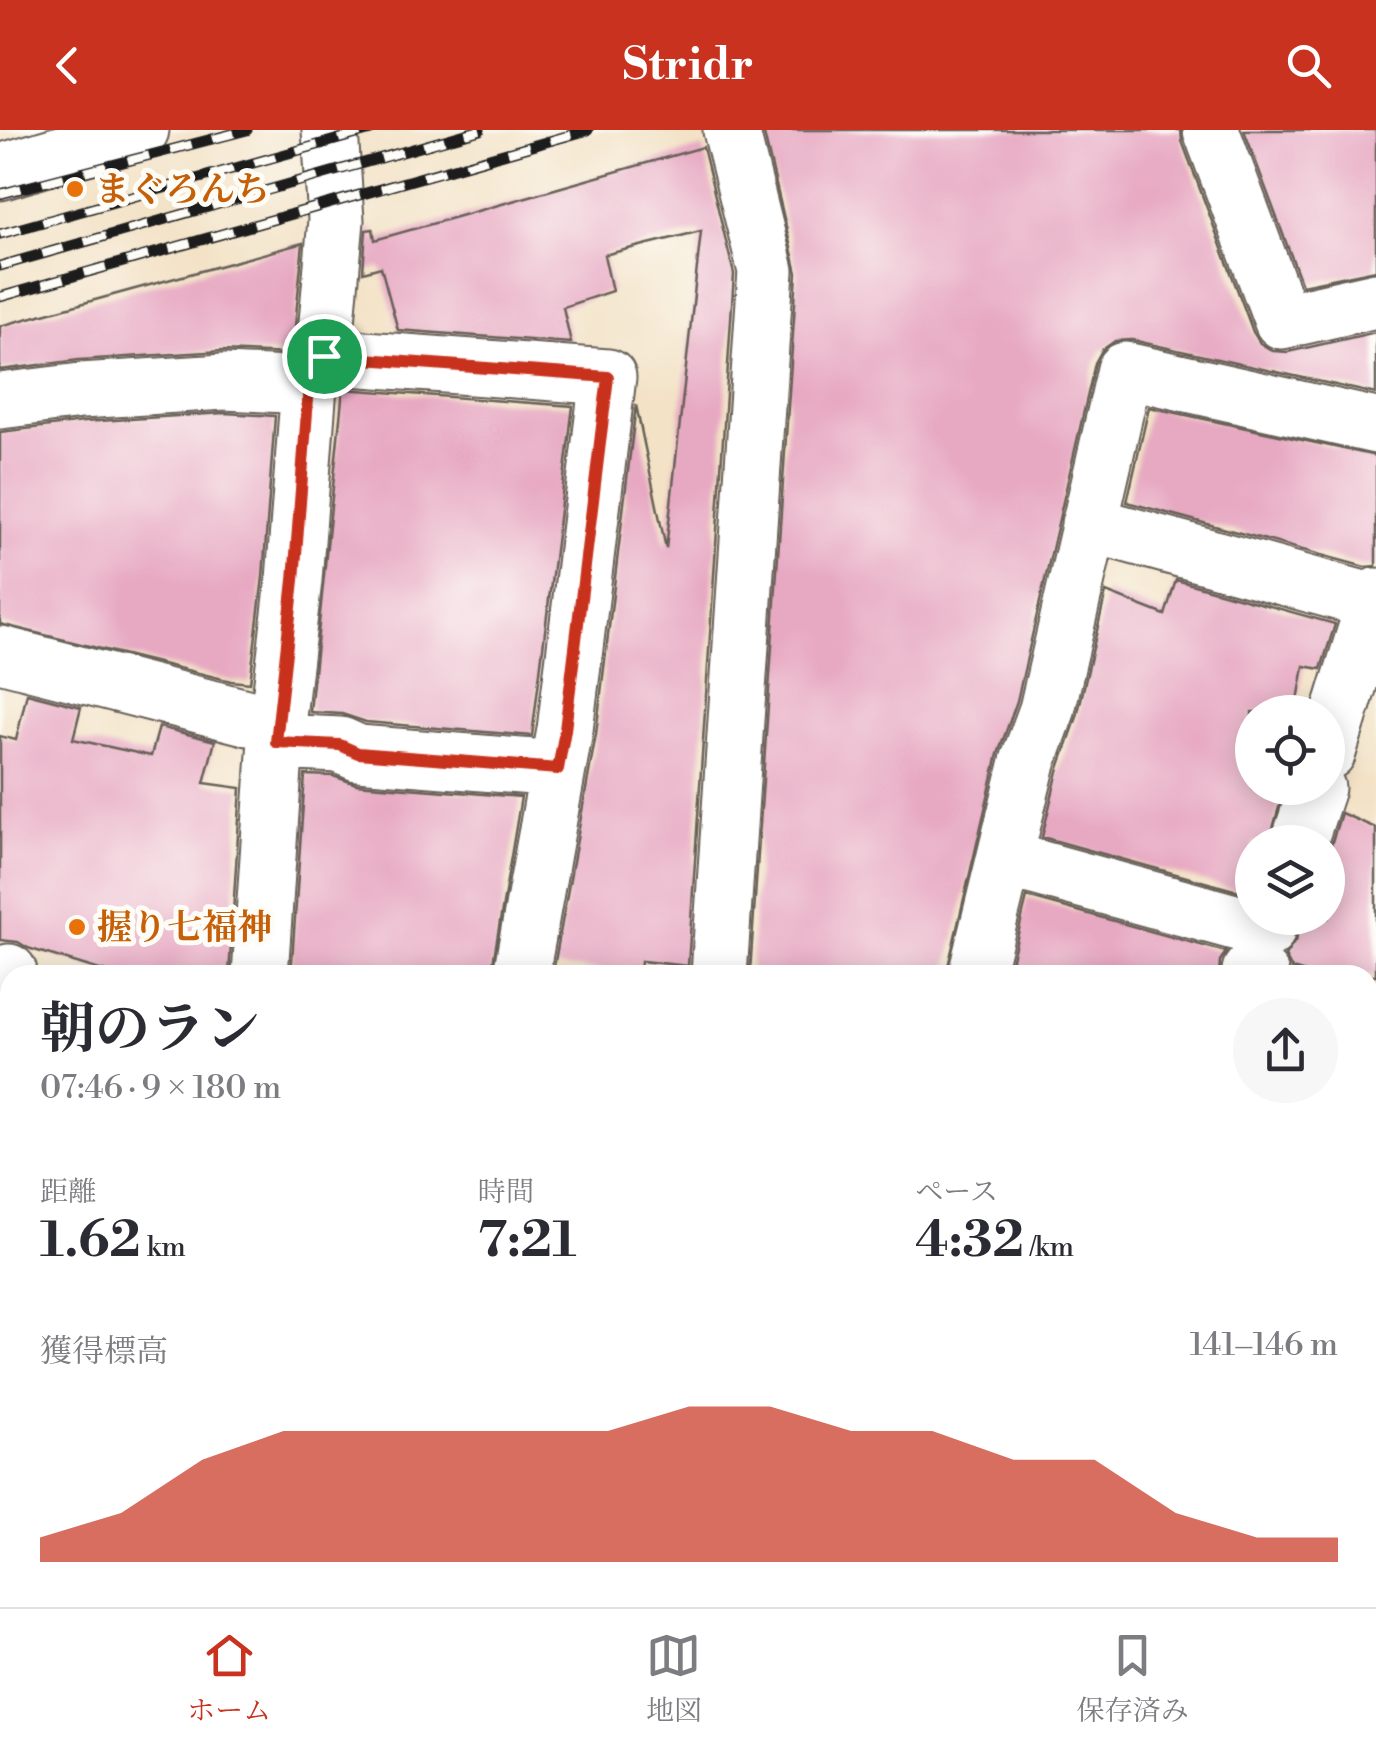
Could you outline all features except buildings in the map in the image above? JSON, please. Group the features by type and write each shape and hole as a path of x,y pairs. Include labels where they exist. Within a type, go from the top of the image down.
{"street":[{"path":"0,172 141,130"},
{"path":"261,965 276,733 336,220 330,130"},
{"path":"720,965 766,271 731,130"},
{"path":"1211,130 1282,322 1376,300"},
{"path":"978,965 1028,762 1046,710 1125,370 1376,426"},
{"path":"0,401 316,371 608,377 568,711 522,965"},
{"path":"1089,524 1375,599 1347,731"},
{"path":"0,654 358,753 558,769"},
{"path":"1005,859 1260,954"}],"railway":[{"path":"0,194 247,130"},
{"path":"0,234 371,130"},
{"path":"0,266 480,130"},
{"path":"0,297 588,130"}],"place":[{"name":"まぐろんち","path":"75,189"},
{"name":"握り七福神","path":"77,927"}],"route":[{"path":"324,356 608,377 558,769 358,753 340,745 276,742 309,386 324,356"}]}
